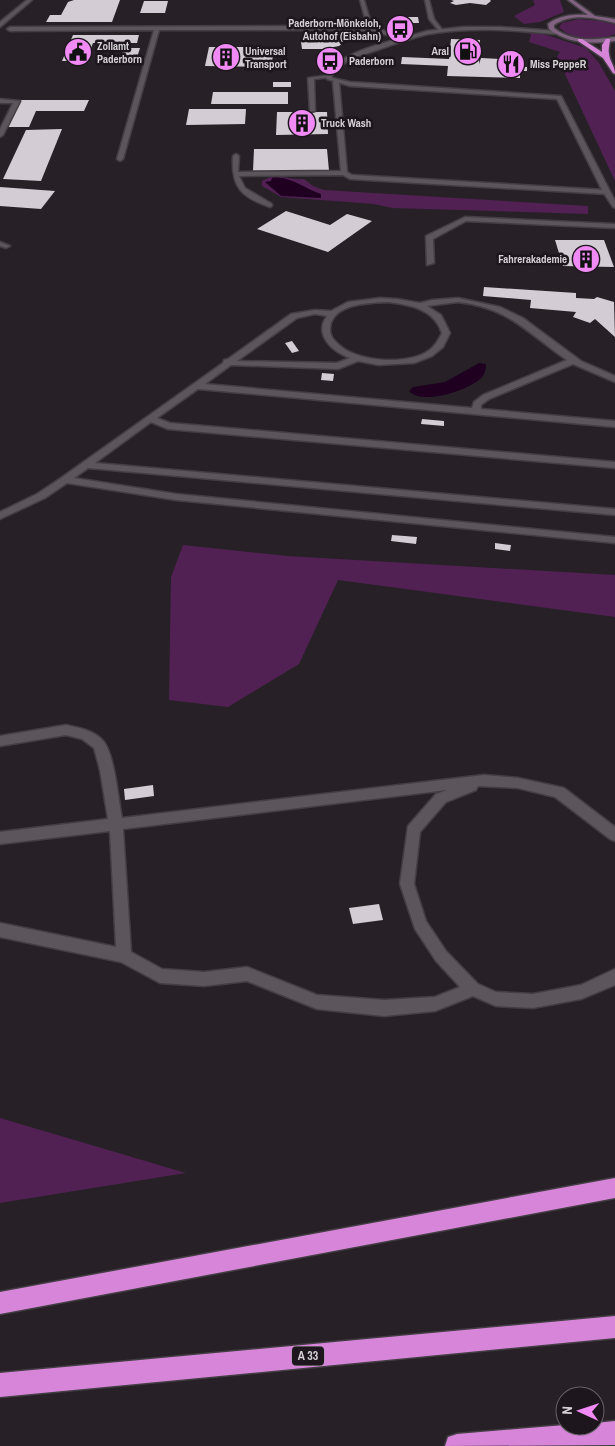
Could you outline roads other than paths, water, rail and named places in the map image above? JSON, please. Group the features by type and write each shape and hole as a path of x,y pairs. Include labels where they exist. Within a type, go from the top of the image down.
{"highway":[{"path":"606,57 605,45 612,39"},
{"path":"580,40 606,57 615,72"},
{"path":"0,1303 615,1188"},
{"name":"A 33","path":"0,1385 615,1327"},
{"path":"457,1446 615,1433"}],"main road":[{"path":"569,17 571,1 594,17"},
{"path":"612,39 580,40 555,32 551,28 551,24 554,21 569,17 594,17 615,21"}],"street":[{"path":"0,25 30,0"},
{"path":"362,0 371,29"},
{"path":"427,0 432,19 442,31"},
{"path":"329,76 334,67 356,56 406,38 442,31 551,24"},
{"path":"120,160 157,28"},
{"path":"505,28 555,32"},
{"path":"10,29 371,29 406,38"},
{"path":"329,76 330,79 336,82 559,97 606,192 615,206"},
{"path":"312,112 311,78 329,76"},
{"path":"336,82 344,173"},
{"path":"0,100 17,101 0,134"},
{"path":"236,156 235,174 242,189 270,204"},
{"path":"235,174 344,173 350,177 606,192"},
{"path":"430,263 429,238 466,219 615,226"},
{"path":"375,300 401,301 420,306 433,313 445,326 446,333 440,346 423,357 398,362 376,362 357,358 336,348 326,334 326,327 334,314 351,305 375,300"},
{"path":"420,306 432,301 446,300 462,300 485,305 519,319 574,360 615,379"},
{"path":"0,516 41,496 86,466 197,386 227,362 294,316 316,312 334,314"},
{"path":"227,362 240,364 338,366 357,358"},
{"path":"476,412 477,404 486,397 574,360"},
{"path":"197,386 615,424"},
{"path":"151,419 168,426 615,465"},
{"path":"86,466 615,512"},
{"path":"65,480 176,497 615,540"},
{"path":"0,741 66,730 86,734 99,745 107,770 116,825 124,956"},
{"path":"484,780 441,798 413,830 407,884 420,924 441,956 473,989 496,999 533,1001 581,992 615,976"},
{"path":"0,838 484,780 518,783 559,792 615,836"},
{"path":"0,930 124,956 160,976 204,978 247,974 317,1002 384,1008 435,1004 473,989"}],"place":[{"name":"Paderborn-Mönkeloh, Autohof (Eisbahn)","path":"400,29"},
{"name":"Aral","path":"468,51"},
{"name":"Zollamt Paderborn","path":"78,52"},
{"name":"Universal Transport","path":"226,57"},
{"name":"Paderborn","path":"330,61"},
{"name":"Miss PeppeR","path":"511,64"},
{"name":"Truck Wash","path":"302,123"},
{"name":"Fahrerakademie","path":"586,259"}]}
